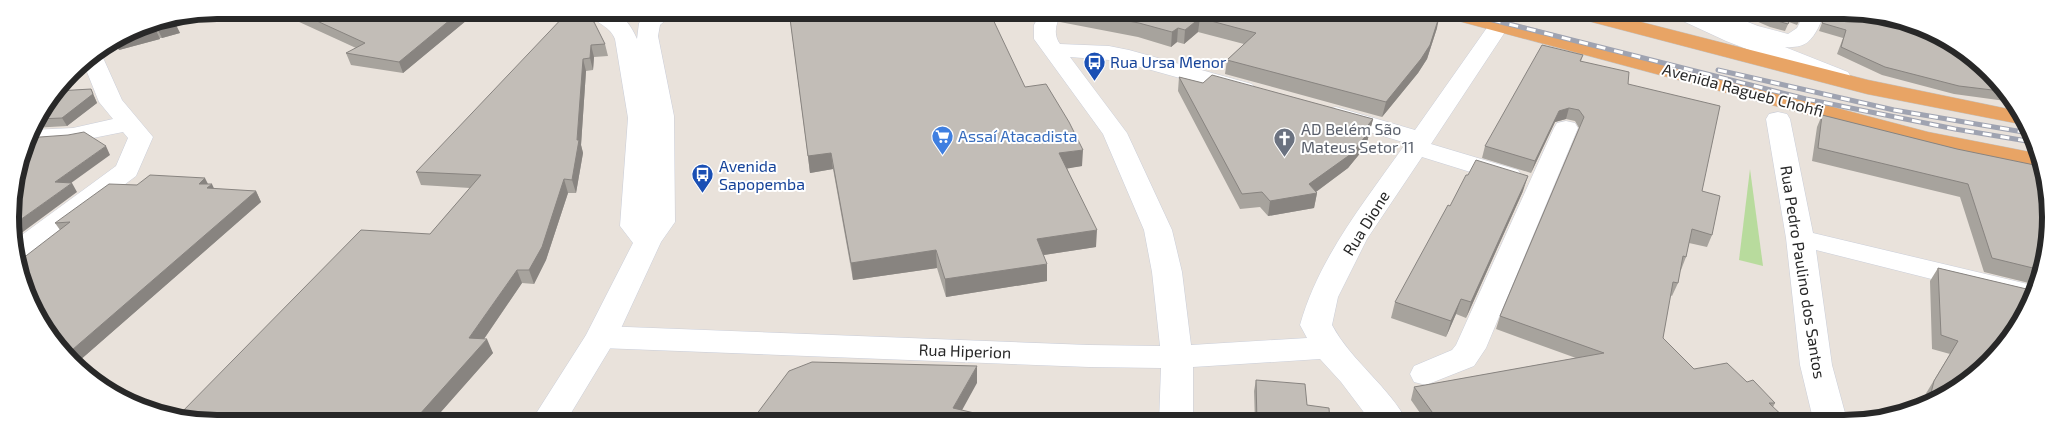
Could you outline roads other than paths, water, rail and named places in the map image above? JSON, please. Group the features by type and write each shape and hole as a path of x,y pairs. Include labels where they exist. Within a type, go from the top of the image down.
{"highway":[{"name":"Avenida Ragueb Chohfi","path":"1472,19 1926,139 2034,161"},
{"name":"Avenida Ragueb Chohfi","path":"1603,19 1867,87 2016,118"}],"street":[{"path":"609,19 621,27 626,39 640,118 634,226 647,242"},
{"path":"552,415 601,336 647,242 661,222 662,116 647,36 650,23 655,19"},
{"path":"1048,19 1045,25 1045,39 1116,133 1158,230 1167,272 1177,357 1176,415"},
{"path":"1695,19 1867,87"},
{"path":"1722,19 1782,40 1794,41 1804,33 1811,19"},
{"name":"Rua Dione","path":"1385,415 1353,374 1328,348 1316,325 1322,297 1353,239 1498,26"},
{"path":"1055,50 1109,53 1129,57 1268,96"},
{"path":"21,249 127,170 141,137 111,102 94,61"},
{"path":"1314,108 1540,186"},
{"name":"Rua Pedro Paulino dos Santos","path":"1778,119 1800,238 1816,365 1828,415"},
{"path":"36,137 73,135 129,123"},
{"path":"1426,374 1463,358 1467,353 1566,128"},
{"path":"1800,238 2027,293"},
{"name":"Rua Hiperion","path":"601,336 1089,356 1177,357 1328,348"}],"railway":[{"path":"1489,19 1806,99 1955,129 2027,141"},
{"path":"1718,70 1894,110 2023,132"}],"place":[{"name":"Rua Ursa Menor","path":"1094,81"},
{"name":"Assaí Atacadista","path":"942,155"},
{"name":"AD Belém São Mateus Setor 11","path":"1285,157"},
{"name":"Avenida Sapopemba","path":"703,194"}]}
